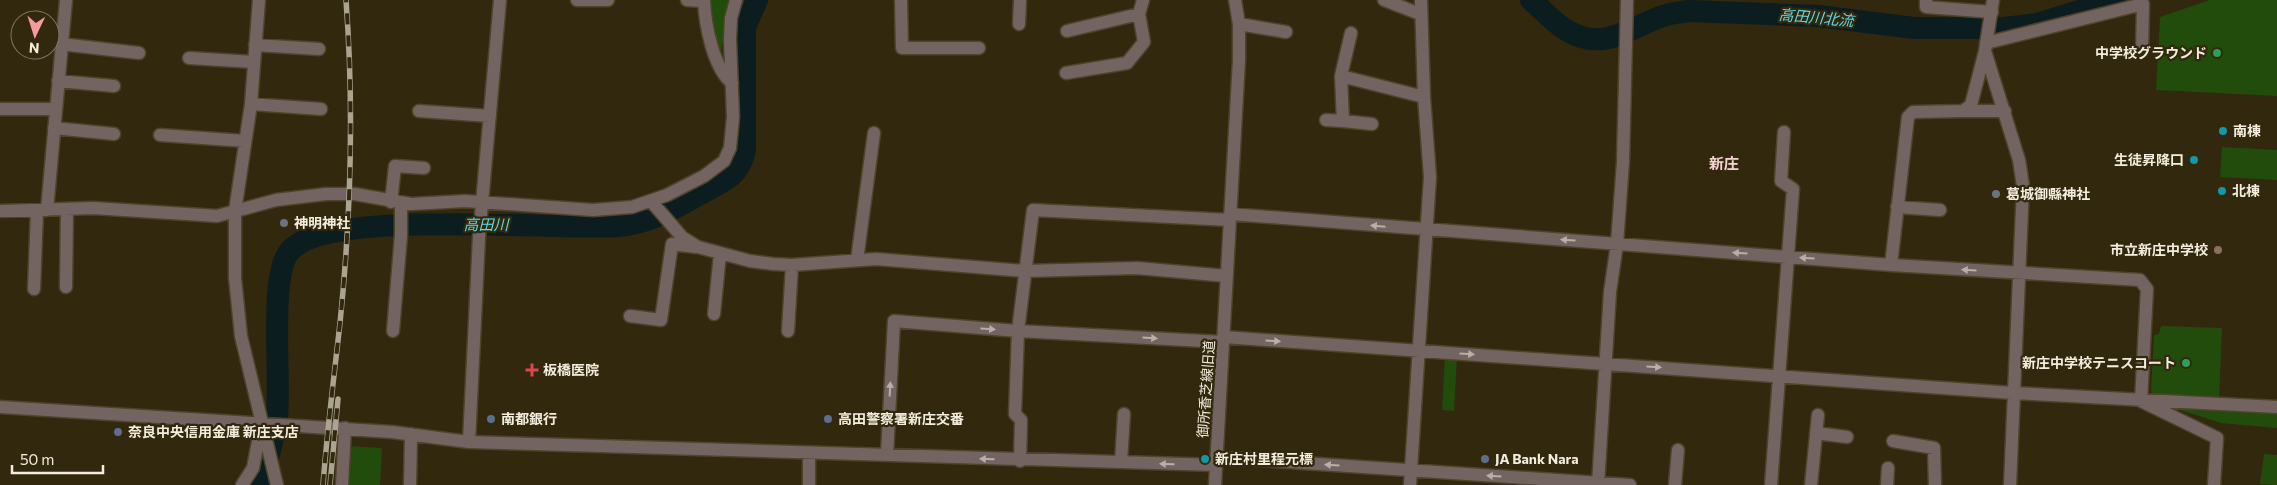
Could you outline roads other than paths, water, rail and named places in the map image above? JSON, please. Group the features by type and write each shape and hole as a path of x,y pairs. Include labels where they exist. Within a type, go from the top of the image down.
{"street":[{"path":"34,289 42,210 54,128 66,0"},
{"path":"259,0 251,104 236,211 235,278 238,317 261,423 277,484"},
{"path":"469,442 482,205 500,0"},
{"path":"577,0 608,0"},
{"path":"687,0 704,0 717,65 723,76 732,83"},
{"path":"0,211 118,209 209,216 276,200 326,194 355,194 398,206 482,205 594,210 623,208 651,201 704,176 724,161 730,148 732,134 732,83 730,32 736,0"},
{"path":"901,0 902,48 979,48"},
{"path":"1019,24 1020,0"},
{"path":"1066,73 1127,64 1144,42 1139,14 1144,0"},
{"name":"御所香芝線旧道","path":"1235,0 1239,24 1239,60 1216,461 1411,470 1630,485"},
{"path":"1384,0 1420,14"},
{"path":"1410,485 1430,162 1424,97 1421,0"},
{"path":"1598,484 1610,292 1623,162 1627,0"},
{"path":"1926,0 1926,7 1993,6 1971,105 1962,111"},
{"path":"1986,44 2143,4 2142,52"},
{"path":"1067,31 1139,14"},
{"path":"1239,24 1286,32"},
{"path":"1344,121 1341,76 1351,33"},
{"path":"61,44 139,53"},
{"path":"1986,44 2019,160 2023,186 2010,485"},
{"path":"255,45 319,49"},
{"path":"189,58 254,62"},
{"path":"1341,76 1424,97"},
{"path":"58,81 114,86"},
{"path":"251,104 321,109"},
{"path":"0,109 56,109"},
{"path":"419,111 490,116"},
{"path":"1891,264 1908,117 1913,112 2005,111"},
{"path":"1326,120 1372,124"},
{"path":"54,128 114,134"},
{"path":"1771,485 1793,189 1781,182 1784,132"},
{"path":"857,260 874,133"},
{"path":"160,135 245,141"},
{"path":"393,331 401,235 395,166 424,168"},
{"path":"651,201 682,237 698,248"},
{"path":"1897,207 1940,210"},
{"path":"66,287 67,209"},
{"path":"1020,461 1022,420 1015,414 1018,331 1033,210 1230,217 2140,280 2147,289 2141,401"},
{"path":"630,316 661,320 672,244 698,248 750,261 792,265 857,260 901,260 1025,271 1137,268 1227,276"},
{"path":"714,314 720,254"},
{"path":"788,331 792,265"},
{"path":"886,455 894,321 1018,331 1418,350 2013,393 2277,407"},
{"path":"2141,401 2218,438 2214,485"},
{"path":"0,407 345,428 469,442 1020,461 1216,461 1215,485"},
{"path":"1121,462 1124,414"},
{"path":"1811,485 1818,415"},
{"path":"242,485 254,468 261,423"},
{"path":"342,485 345,428"},
{"path":"1816,433 1847,437"},
{"path":"410,485 411,434"},
{"path":"1894,440 1934,448 1935,485"},
{"path":"1676,485 1678,450"},
{"path":"809,453 809,485"},
{"path":"1887,485 1888,468"}],"waterway":[{"name":"高田川","path":"258,485 267,461 276,423 278,400 277,306 279,283 283,265 289,252 311,238 347,230 392,225 444,224 619,226 642,222 682,204 730,177 742,159 745,150 745,27 757,0"},
{"name":"高田川北流","path":"1531,0 1563,28 1577,36 1591,39 1615,36 1666,15 1689,11 1818,16 1914,28 2005,28 2037,24 2115,0"}],"railway":[{"path":"323,485 344,283 349,202 351,121 346,0"},
{"path":"330,485 338,399"}],"place":[{"name":"中学校グラウンド","path":"2217,53"},
{"name":"南棟","path":"2223,131"},
{"name":"生徒昇降口","path":"2194,160"},
{"name":"北棟","path":"2222,191"},
{"name":"葛城御縣神社","path":"1996,194"},
{"name":"神明神社","path":"284,223"},
{"name":"市立新庄中学校","path":"2218,250"},
{"name":"新庄中学校テニスコート","path":"2186,363"},
{"name":"板橋医院","path":"532,370"},
{"name":"南都銀行","path":"491,419"},
{"name":"高田警察署新庄交番","path":"828,419"},
{"name":"奈良中央信用金庫 新庄支店","path":"118,432"},
{"name":"新庄村里程元標","path":"1205,459"},
{"name":"JA Bank Nara","path":"1485,459"}],"district":[{"name":"新庄","path":"1724,164"}]}
